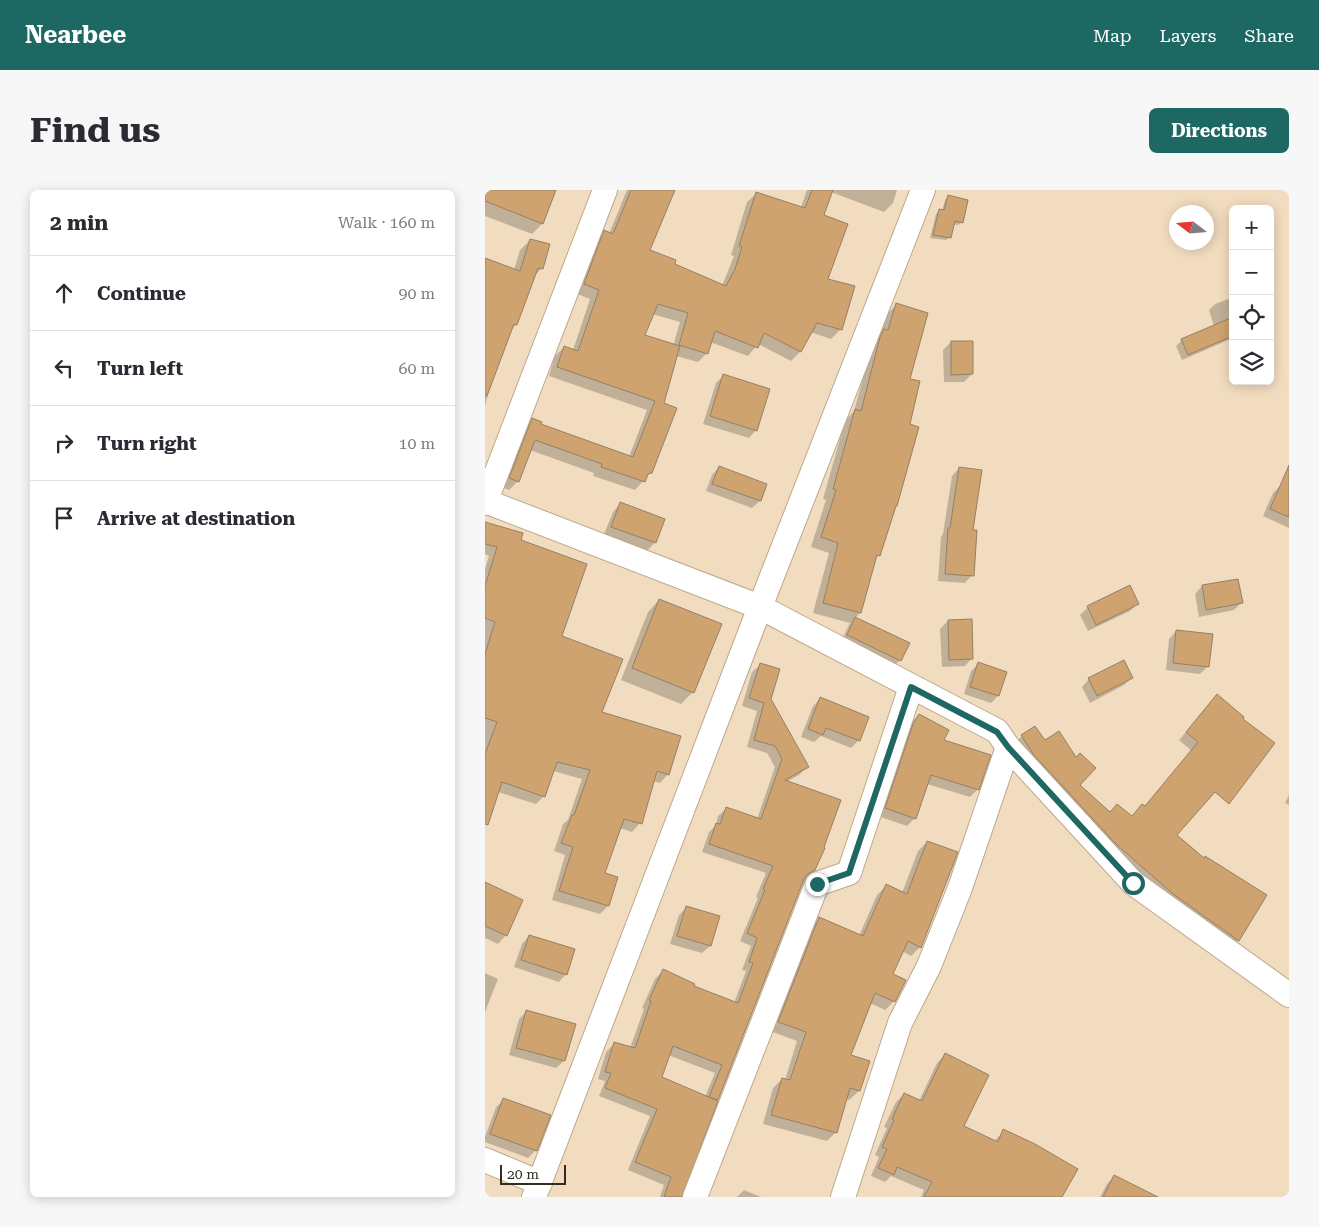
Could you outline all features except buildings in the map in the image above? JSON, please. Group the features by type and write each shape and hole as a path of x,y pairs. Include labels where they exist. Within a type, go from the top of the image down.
{"street":[{"path":"605,190 485,502 760,607 997,732 1008,747 1133,883 1289,995"},
{"path":"485,1160 537,1190 760,607 923,190"},
{"path":"695,1197 817,884 849,873 911,687"},
{"path":"843,1197 899,1023 929,966 960,888 1008,747"}],"route":[{"path":"817,884 849,873 911,687 997,732 1008,747 1133,883"}]}
